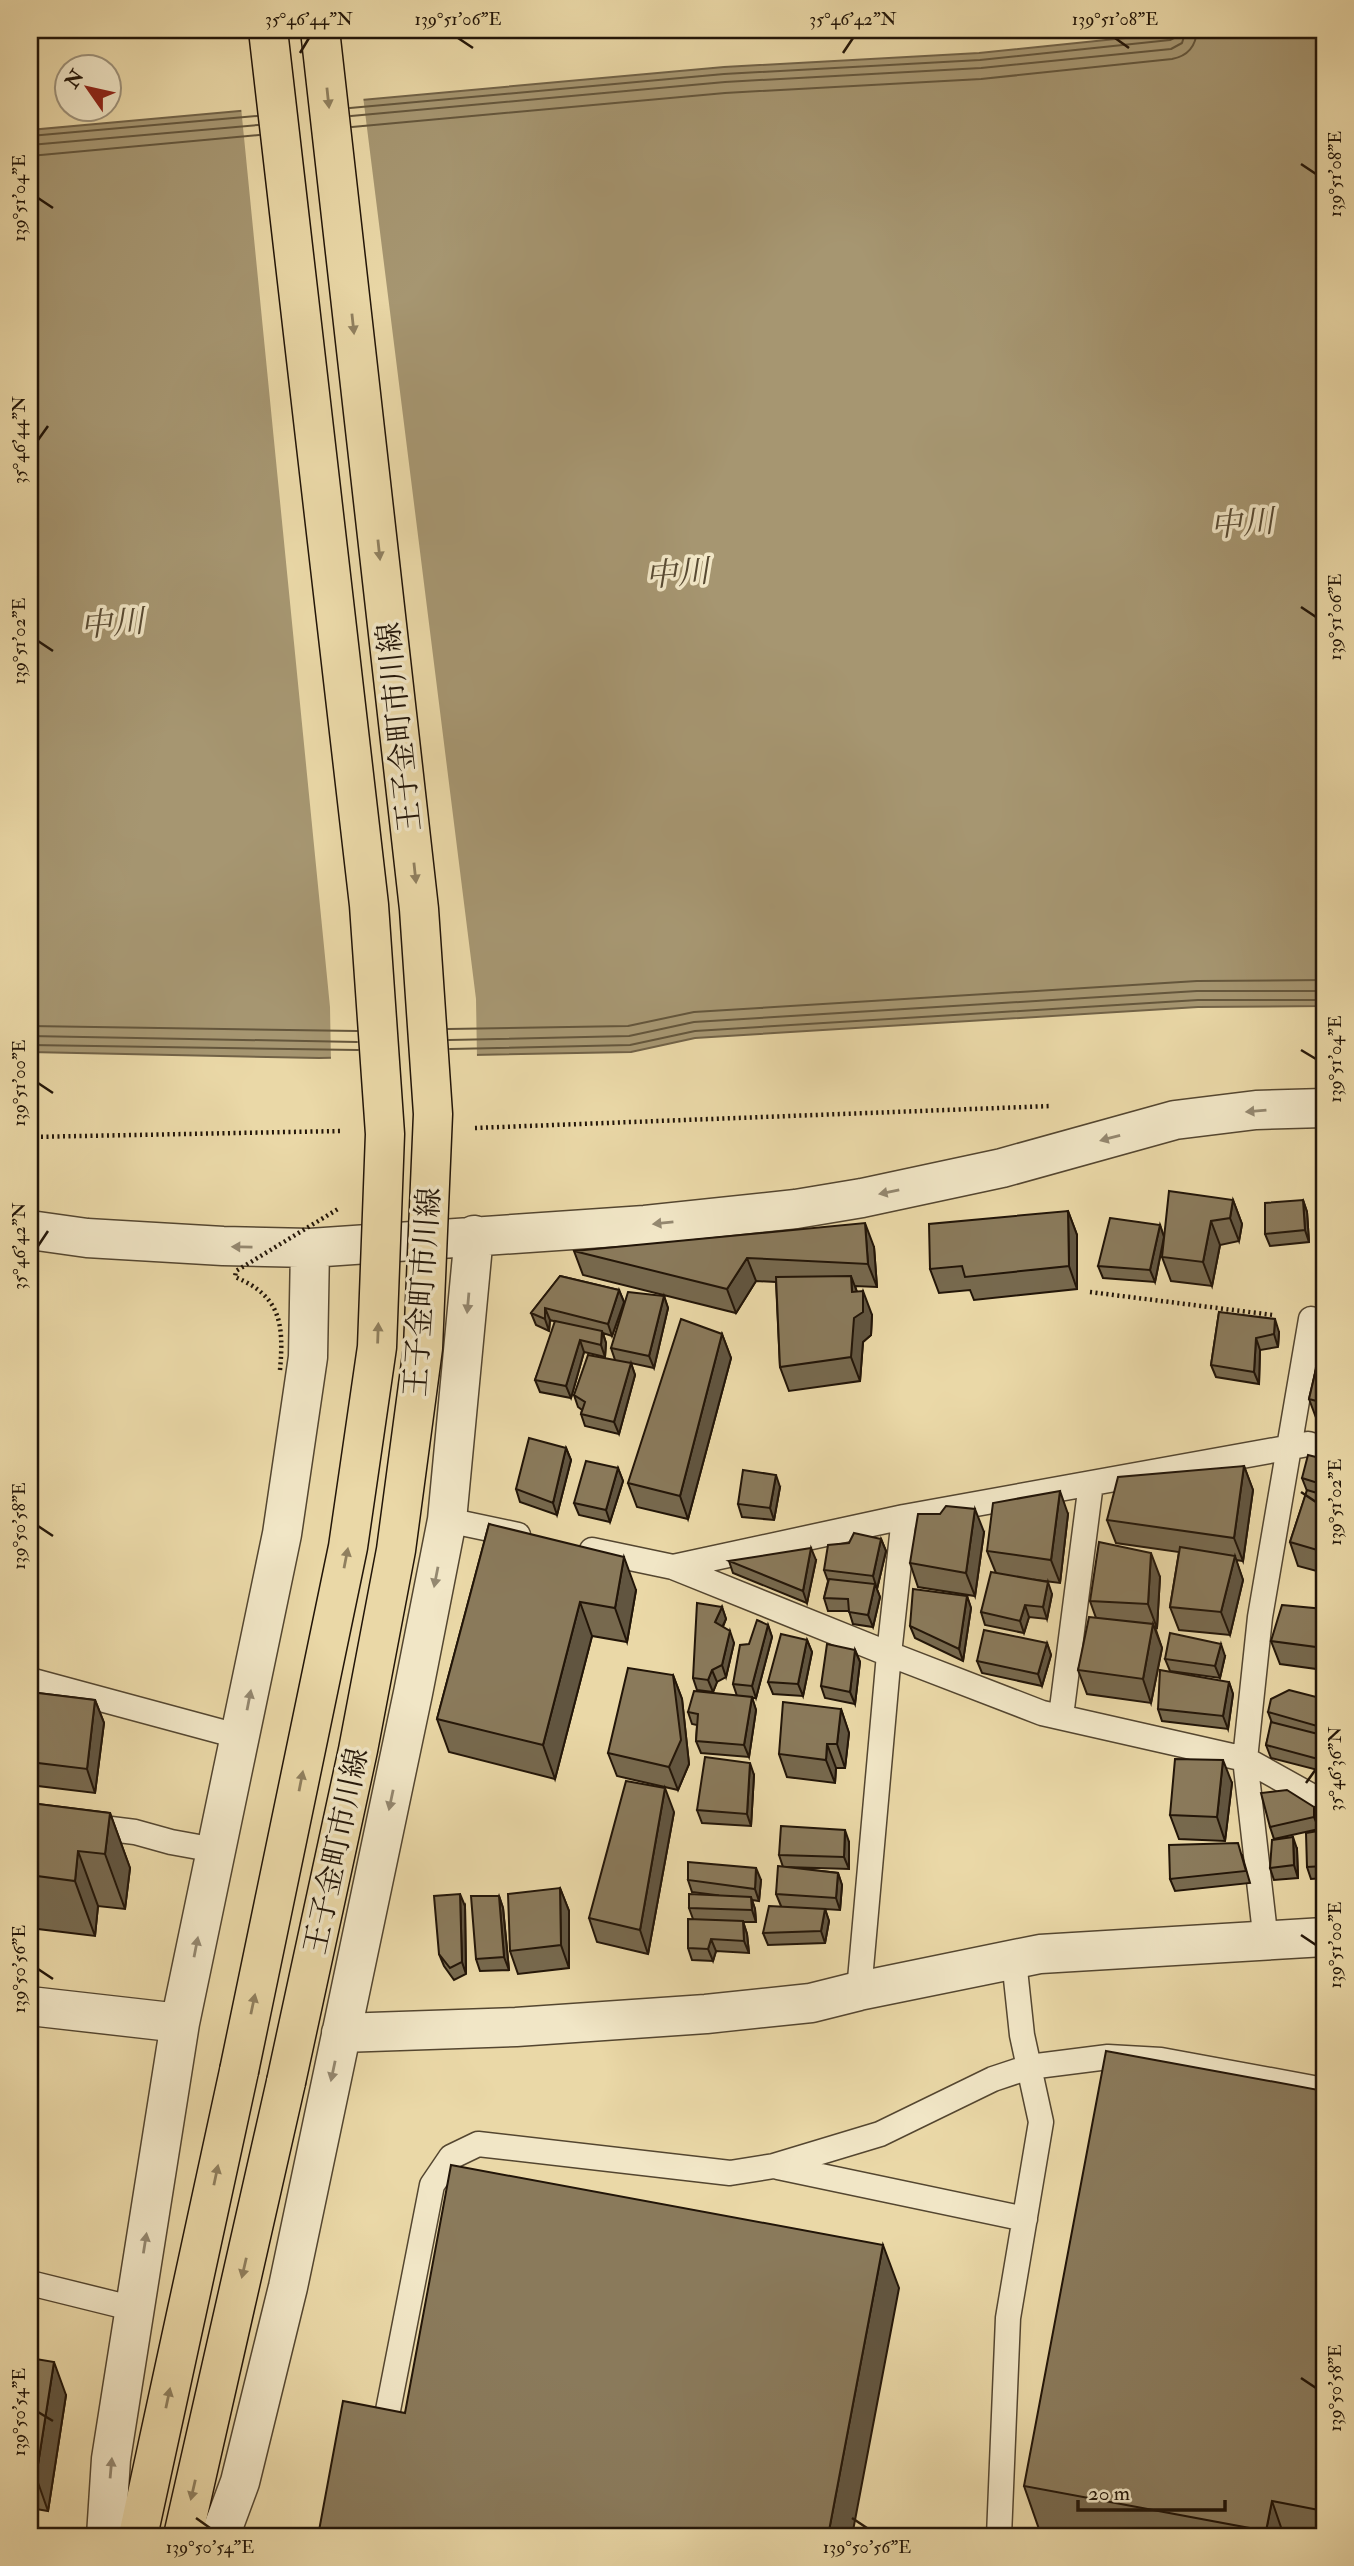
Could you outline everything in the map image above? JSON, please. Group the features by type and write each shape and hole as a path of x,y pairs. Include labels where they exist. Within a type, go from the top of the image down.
{"main road":[{"name":"王子金町市川線","path":"138,2536 239,2071 348,1546 377,1347 385,1134 369,905 268,30"},
{"name":"王子金町市川線","path":"183,2536 358,1750 396,1550 423,1348 433,1114 419,909 320,30"}],"street":[{"path":"30,1230 87,1238 310,1248 645,1224 796,1209 862,1198 1002,1168 1175,1120 1256,1111 1324,1108"},
{"path":"220,2536 240,2482 288,2287 414,1693 447,1520 474,1235"},
{"path":"106,2536 111,2459 180,2023 282,1534 308,1357 310,1248"},
{"path":"341,2033 516,2027 706,2014 811,2003 1040,1954 1324,1937"},
{"path":"30,2006 180,2023"}],"lane":[{"path":"1266,1942 1245,1759 1260,1617 1311,1320"},
{"path":"673,1567 904,1517 1288,1447 1308,1444 1324,1448"},
{"path":"1061,1716 1091,1483"},
{"path":"859,1991 888,1654 904,1517"},
{"path":"447,1520 537,1539"},
{"path":"564,1545 673,1567 1042,1713 1245,1759 1324,1803"},
{"path":"30,1680 241,1737"},
{"path":"30,1819 135,1832 215,1850"},
{"path":"999,2536 1008,2318 1041,2122 1022,2035 1014,1960"},
{"path":"382,2444 432,2185 451,2157 478,2144 730,2173 774,2166 880,2134 993,2080 1029,2067 1108,2057 1161,2060 1324,2090"},
{"path":"774,2166 1025,2219"},
{"path":"30,2283 135,2309"}],"path":[{"path":"463,1128 1060,1105"},
{"path":"30,1137 351,1130"},
{"path":"280,1370 283,1341 279,1314 253,1285 235,1277 236,1271 342,1206"},
{"path":"1090,1292 1311,1320"}],"water":[{"name":"中川","path":"1203,30 1324,30 1324,1006 1198,1007 695,1038 631,1052 319,1058 30,1052 30,130 724,67 979,53"}],"pier":[{"path":"363,96 476,999 477,1058 331,1061 330,1007 241,107"}],"building":[{"path":"1169,1191 1233,1200 1230,1218 1211,1221 1203,1262 1162,1257"},
{"path":"1303,1200 1305,1230 1265,1234 1265,1203"},
{"path":"1068,1211 1069,1266 965,1277 962,1266 930,1269 929,1224"},
{"path":"1110,1218 1160,1225 1150,1270 1098,1266"},
{"path":"865,1223 868,1264 747,1258 727,1289 574,1251"},
{"path":"560,1276 619,1290 608,1324 545,1308 545,1319 531,1313"},
{"path":"851,1276 852,1292 863,1291 863,1312 854,1318 851,1357 780,1367 776,1277"},
{"path":"628,1292 664,1296 649,1356 611,1348"},
{"path":"1219,1312 1275,1319 1274,1334 1256,1338 1254,1372 1211,1365"},
{"path":"681,1319 722,1334 680,1496 628,1483"},
{"path":"555,1321 602,1331 601,1345 580,1340 566,1386 535,1380"},
{"path":"1324,1335 1324,1403 1309,1399"},
{"path":"588,1355 631,1363 614,1422 581,1414 585,1402 574,1395"},
{"path":"529,1438 566,1448 553,1503 516,1489"},
{"path":"1308,1455 1324,1459 1324,1485 1302,1478"},
{"path":"586,1461 618,1468 606,1510 574,1503"},
{"path":"1244,1466 1234,1538 1107,1520 1118,1477"},
{"path":"743,1470 776,1475 770,1508 738,1504"},
{"path":"1307,1490 1324,1495 1324,1552 1290,1542"},
{"path":"1060,1491 1051,1560 987,1551 993,1503"},
{"path":"946,1506 975,1509 966,1573 910,1563 918,1514 940,1514"},
{"path":"489,1524 624,1557 615,1608 580,1602 543,1745 437,1719"},
{"path":"854,1533 881,1539 873,1576 824,1570 828,1545 849,1543"},
{"path":"1099,1542 1151,1553 1148,1604 1090,1601"},
{"path":"1180,1547 1235,1556 1221,1612 1170,1607"},
{"path":"811,1548 803,1591 729,1561"},
{"path":"991,1572 1048,1582 1043,1607 1025,1605 1020,1621 981,1612"},
{"path":"829,1579 875,1584 868,1615 849,1612 848,1599 824,1598"},
{"path":"913,1589 967,1596 959,1649 910,1626"},
{"path":"697,1603 722,1607 715,1622 730,1631 722,1665 712,1670 708,1680 693,1678"},
{"path":"1282,1605 1324,1609 1324,1648 1271,1641"},
{"path":"1089,1617 1153,1624 1143,1679 1078,1670"},
{"path":"757,1620 768,1625 752,1686 733,1684 740,1645 749,1644"},
{"path":"984,1630 1047,1643 1038,1674 977,1661"},
{"path":"1170,1633 1221,1644 1215,1666 1165,1659"},
{"path":"781,1634 807,1640 798,1684 768,1682"},
{"path":"827,1644 855,1650 850,1692 821,1686"},
{"path":"628,1668 673,1675 681,1740 669,1767 608,1753"},
{"path":"1160,1670 1229,1682 1223,1716 1158,1709"},
{"path":"1289,1690 1324,1699 1324,1728 1268,1712 1271,1699"},
{"path":"694,1691 752,1697 744,1745 696,1741 698,1714 688,1712"},
{"path":"30,1692 95,1700 87,1769 30,1762"},
{"path":"783,1702 841,1709 837,1744 827,1744 826,1760 779,1754"},
{"path":"1271,1722 1322,1735 1318,1759 1266,1745"},
{"path":"705,1757 750,1763 747,1814 697,1810"},
{"path":"1175,1759 1223,1760 1217,1817 1170,1815"},
{"path":"626,1781 665,1788 640,1930 589,1918"},
{"path":"1287,1790 1314,1807 1314,1817 1270,1827 1261,1793"},
{"path":"30,1803 110,1813 105,1854 78,1851 75,1881 30,1875"},
{"path":"781,1826 845,1830 844,1857 779,1855"},
{"path":"1324,1830 1324,1866 1307,1867 1306,1833"},
{"path":"1293,1837 1294,1865 1270,1868 1272,1840"},
{"path":"1238,1843 1246,1871 1170,1879 1169,1845"},
{"path":"688,1862 756,1868 755,1889 688,1880"},
{"path":"778,1866 838,1873 836,1898 776,1894"},
{"path":"560,1888 561,1945 510,1951 508,1894"},
{"path":"460,1894 462,1962 450,1968 439,1954 434,1896"},
{"path":"689,1894 751,1897 752,1910 689,1908"},
{"path":"471,1896 499,1896 504,1957 476,1959"},
{"path":"769,1906 825,1909 821,1931 763,1933"},
{"path":"688,1919 743,1921 744,1941 711,1939 708,1949 688,1948"},
{"path":"1106,2051 1324,2091 1324,2511 1272,2501 1266,2531 1024,2486"},
{"path":"451,2165 883,2245 828,2536 318,2536 343,2401 405,2413"},
{"path":"30,2358 54,2362 36,2477 30,2476"}]}
